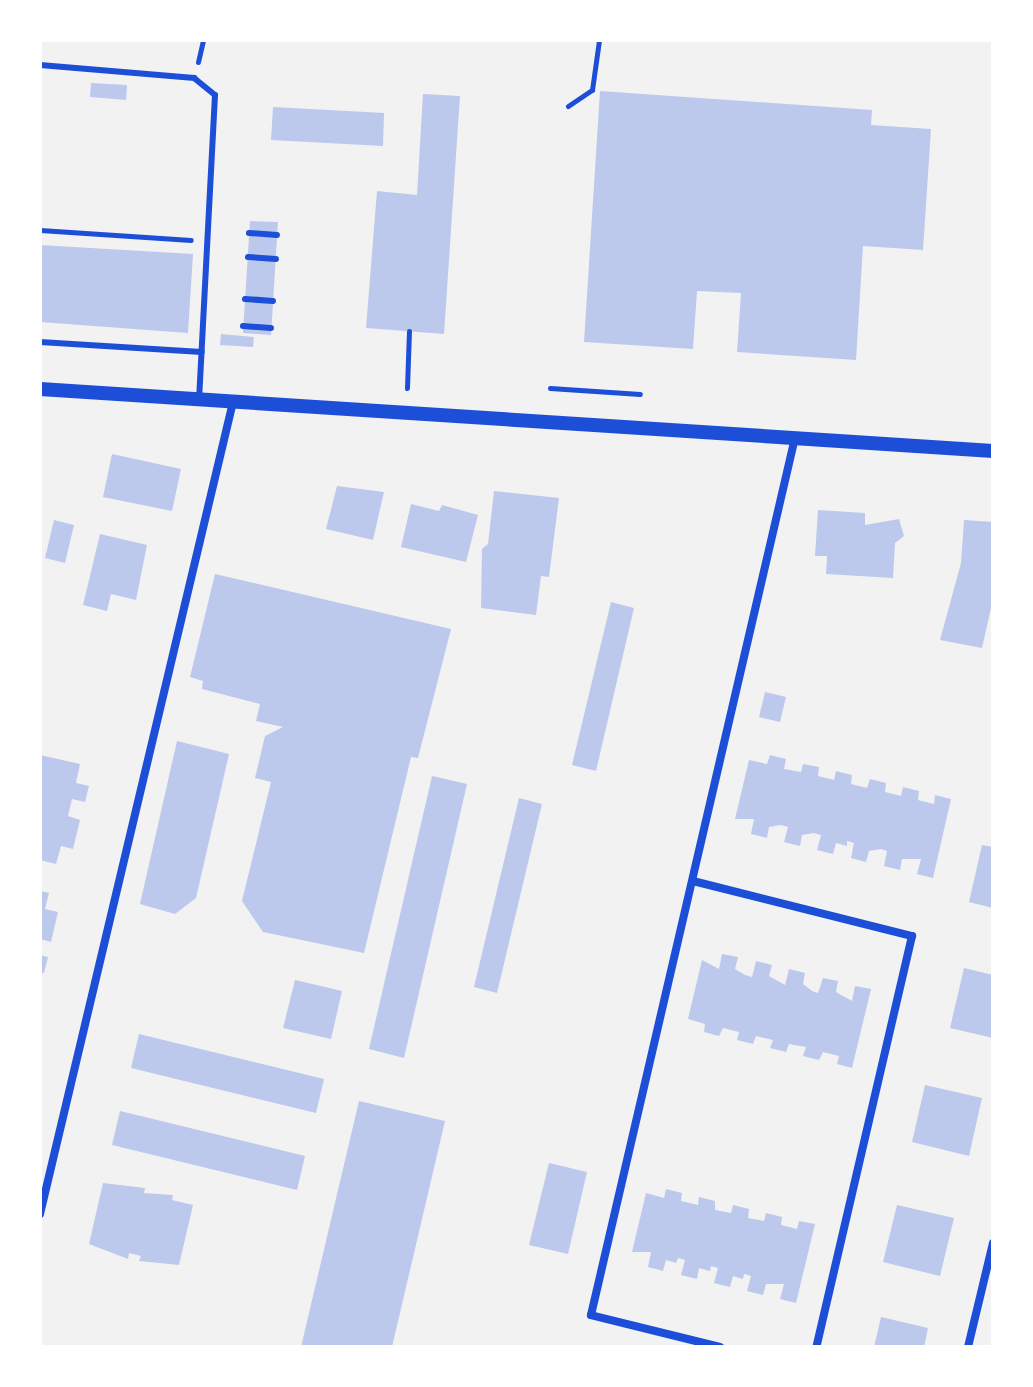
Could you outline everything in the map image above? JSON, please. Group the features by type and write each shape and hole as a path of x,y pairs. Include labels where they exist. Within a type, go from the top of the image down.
{"street":[{"path":"40,389 993,451"},
{"path":"40,1214 233,402"},
{"path":"720,1347 591,1315 795,438"},
{"path":"693,881 912,936 816,1347"},
{"path":"968,1347 993,1243"}],"lane":[{"path":"40,65 194,78 215,95 199,401"},
{"path":"249,233 277,235"},
{"path":"248,257 276,259"},
{"path":"245,299 273,301"},
{"path":"243,326 271,328"},
{"path":"40,342 202,352"}],"path":[{"path":"568,106 592,90 599,40"},
{"path":"40,230 208,241"},
{"path":"407,388 409,331"},
{"path":"550,388 640,394"}],"building":[{"path":"91,83 127,85 126,100 90,97"},
{"path":"600,91 872,110 871,125 931,129 923,250 863,246 856,360 737,352 741,293 697,291 693,349 584,342"},
{"path":"423,94 460,96 444,334 366,328 377,191 417,195"},
{"path":"273,107 384,113 383,146 271,140"},
{"path":"250,221 278,222 271,335 243,333"},
{"path":"40,245 193,254 188,333 40,322"},
{"path":"221,334 254,337 253,347 220,345"},
{"path":"112,454 181,469 172,511 103,497"},
{"path":"337,486 384,492 373,540 326,529"},
{"path":"494,491 559,498 549,577 541,576 536,615 481,608 482,549 488,544"},
{"path":"411,504 439,511 442,505 478,515 466,562 401,547"},
{"path":"818,510 865,513 865,525 899,519 904,536 895,543 893,578 826,574 827,556 815,556"},
{"path":"54,520 74,525 65,563 45,558"},
{"path":"964,520 993,522 993,599 982,648 940,640 961,563"},
{"path":"100,534 147,545 136,600 111,594 107,611 83,605"},
{"path":"215,574 451,629 418,758 411,757 364,953 263,932 242,901 271,782 255,778 265,736 283,727 256,721 260,704 202,689 203,681 190,677"},
{"path":"611,602 634,608 596,771 572,765"},
{"path":"765,692 786,697 780,722 759,717"},
{"path":"177,741 229,754 196,898 175,914 140,904"},
{"path":"40,755 80,764 76,783 89,786 85,802 72,799 68,816 80,820 73,849 61,846 56,864 40,860"},
{"path":"770,755 786,759 784,769 801,772 803,764 819,767 818,776 834,780 836,771 852,775 851,784 867,788 870,779 886,783 885,792 901,796 903,787 919,791 918,800 934,804 935,795 951,799 933,878 917,874 921,859 902,859 900,870 884,866 887,851 881,849 869,851 866,862 851,858 854,843 847,841 847,846 836,843 833,854 817,850 821,835 814,833 802,835 800,846 784,842 788,827 781,825 769,827 767,838 751,834 754,819 735,819 749,760 767,764"},
{"path":"432,776 467,784 404,1058 369,1049"},
{"path":"519,798 542,804 497,993 474,987"},
{"path":"982,845 993,847 993,908 969,902"},
{"path":"40,891 49,893 45,909 58,912 51,942 40,939"},
{"path":"722,954 738,957 735,969 752,977 756,961 772,965 769,976 785,985 789,969 805,973 803,984 818,993 823,978 838,981 836,992 852,1001 855,986 871,989 852,1068 837,1064 839,1056 823,1052 819,1060 803,1056 806,1047 789,1044 786,1052 770,1048 773,1040 756,1036 753,1044 737,1040 739,1032 723,1028 719,1036 704,1032 705,1024 688,1019 702,960 719,969"},
{"path":"40,955 48,957 44,973 40,972"},
{"path":"964,968 993,975 993,1038 950,1028"},
{"path":"295,980 342,991 331,1039 283,1028"},
{"path":"139,1034 324,1079 316,1113 131,1068"},
{"path":"925,1085 982,1098 969,1156 912,1142"},
{"path":"359,1101 445,1121 392,1347 301,1347"},
{"path":"120,1111 305,1156 297,1190 112,1145"},
{"path":"549,1163 587,1172 568,1254 529,1245"},
{"path":"103,1183 145,1188 144,1193 173,1195 172,1200 193,1205 179,1265 139,1261 141,1256 129,1253 128,1259 89,1244"},
{"path":"666,1189 682,1193 681,1201 698,1205 699,1197 715,1201 715,1210 731,1213 733,1205 749,1209 748,1218 764,1221 766,1213 782,1217 781,1225 797,1229 799,1221 815,1224 796,1303 780,1299 784,1284 766,1284 763,1295 747,1291 751,1276 744,1274 743,1279 733,1276 730,1287 714,1283 718,1268 711,1266 710,1271 699,1268 697,1279 681,1275 685,1260 678,1258 676,1263 666,1260 663,1271 648,1267 651,1252 632,1252 646,1193 664,1198"},
{"path":"897,1205 954,1218 940,1276 883,1262"},
{"path":"881,1317 928,1328 924,1347 874,1347"}]}
